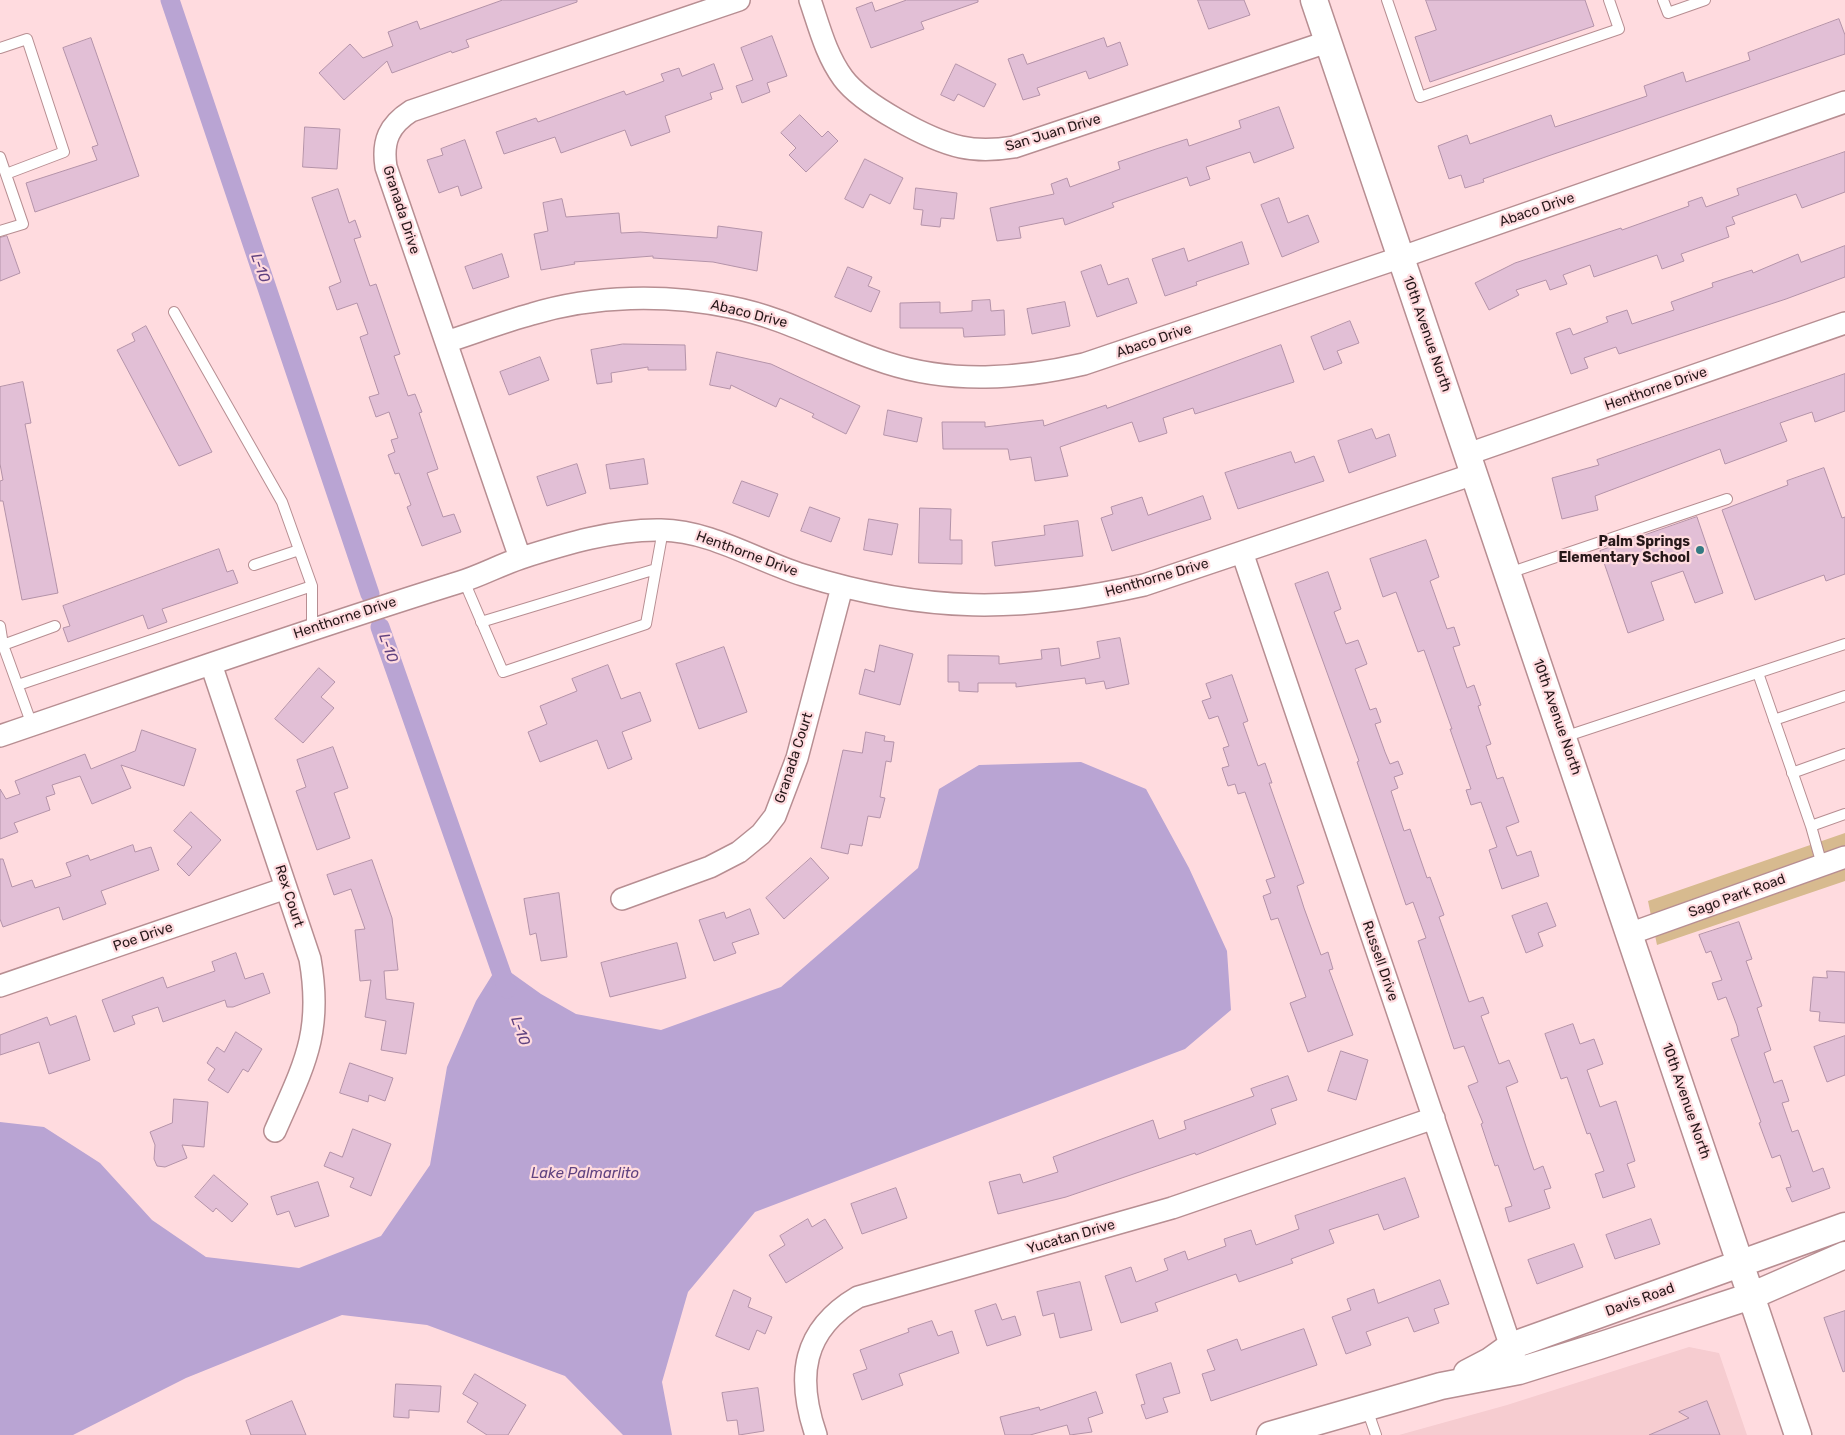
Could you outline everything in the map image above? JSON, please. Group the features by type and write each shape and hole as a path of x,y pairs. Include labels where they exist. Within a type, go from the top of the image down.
{"street":[{"name":"Granada Drive","path":"520,558 386,167 385,141 391,129 400,118 411,111 739,0"},
{"name":"San Juan Drive","path":"810,0 835,67 862,98 896,118 946,142 973,149 1014,147 1328,42"},
{"name":"10th Avenue North","path":"1314,0 1798,1435"},
{"name":"Abaco Drive","path":"446,342 563,306 610,300 652,298 699,302 761,314 806,329 888,363 929,373 958,377 1009,377 1043,374 1084,364 1402,258 1845,102"},
{"name":"Henthorne Drive","path":"0,736 312,629 464,581 520,558 606,535 634,530 663,530 691,533 719,541 789,571 842,587 884,596 938,604 987,606 1036,604 1091,597 1144,585 1242,552 1845,323"},
{"name":"Russell Drive","path":"1242,552 1519,1371"},
{"name":"Granada Court","path":"622,899 710,867 739,852 761,834 775,816 797,758 842,587"},
{"name":"Rex Court","path":"211,664 310,959 315,986 315,1014 312,1040 304,1067 275,1131"},
{"name":"Sago Park Road","path":"1630,934 1845,858"},
{"name":"Poe Drive","path":"0,986 286,888"},
{"name":"Yucatan Drive","path":"816,1435 804,1390 810,1352 828,1320 858,1297 1172,1208 1434,1118"},
{"name":"Davis Road","path":"1441,1386 1490,1361 1511,1346 1845,1226"},
{"name":"Davis Road","path":"1270,1435 1441,1386 1519,1371 1751,1296 1845,1255"}],"lane":[{"path":"1387,0 1420,97 1619,29 1609,0"},
{"path":"1663,0 1668,13 1705,0"},
{"path":"0,48 26,39 64,152 6,174"},
{"path":"0,157 23,224 0,231"},
{"path":"174,312 282,502 312,586 312,629"},
{"path":"1508,574 1727,499"},
{"path":"464,581 503,672 646,624 663,530"},
{"path":"254,565 299,550"},
{"path":"482,622 656,569"},
{"path":"18,685 312,586"},
{"path":"0,626 3,645 32,725"},
{"path":"3,645 55,626"},
{"path":"1563,737 1845,644"},
{"path":"1758,673 1811,826 1822,865"},
{"path":"1774,720 1845,696"},
{"path":"1792,773 1845,754"},
{"path":"1811,826 1845,814"},
{"path":"1367,1408 1376,1435"}],"shaded area":[{"path":"1845,833 1845,881 1657,945 1648,901"},
{"path":"1689,1347 1719,1353 1747,1435 1399,1435 1507,1405"}],"water":[{"name":"Lake Palmarlito","path":"1081,762 1146,789 1189,868 1227,951 1231,1010 1185,1049 755,1212 688,1292 662,1382 672,1435 623,1435 565,1376 427,1325 342,1315 186,1378 73,1435 0,1435 0,1122 44,1127 100,1163 152,1220 206,1257 299,1268 381,1236 430,1165 447,1067 476,1001 499,964 541,994 576,1014 661,1030 781,987 918,868 939,789 979,765"}],"building":[{"path":"503,0 577,0 577,2 466,40 469,47 452,53 451,51 392,73 387,61 344,100 319,73 350,44 363,58 393,46 388,32 417,21 420,29"},
{"path":"907,0 978,0 978,2 921,22 924,29 871,48 856,8 872,2 875,11"},
{"path":"1198,0 1244,0 1250,15 1209,29"},
{"path":"1426,0 1585,0 1594,26 1430,82 1415,37 1436,30"},
{"path":"1839,19 1845,35 1845,54 1551,155 1483,179 1484,182 1465,188 1461,175 1449,179 1438,146 1467,135 1470,144 1551,115 1555,127 1647,96 1644,86 1683,72 1686,82 1750,60 1748,53"},
{"path":"772,36 787,76 767,83 770,92 742,103 736,86 753,80 741,48"},
{"path":"91,38 139,176 35,212 26,183 97,160 92,147 98,145 63,48"},
{"path":"1104,38 1107,47 1120,42 1128,65 1089,79 1086,71 1037,88 1040,95 1023,100 1008,59 1023,54 1027,64"},
{"path":"714,64 723,89 710,93 712,99 665,116 670,132 631,146 625,130 561,153 555,137 504,154 496,132 536,118 538,122 624,91 626,95 664,81 661,74 679,68 682,76"},
{"path":"956,64 996,84 984,107 958,94 954,101 941,95"},
{"path":"1279,107 1294,148 1254,163 1250,152 1206,167 1210,179 1190,186 1187,177 1112,203 1114,207 1065,225 1063,218 1019,227 1021,238 997,241 990,208 1054,194 1051,184 1067,178 1070,187 1120,169 1118,162 1187,139 1189,146 1241,128 1239,121"},
{"path":"800,115 822,137 828,131 838,141 806,172 789,155 796,148 781,133"},
{"path":"305,127 340,129 337,169 303,167"},
{"path":"465,140 482,188 461,196 458,186 439,193 427,160 443,155 441,149"},
{"path":"1845,152 1845,192 1802,208 1796,194 1732,217 1735,224 1726,227 1729,237 1681,254 1684,261 1662,269 1657,255 1594,277 1590,265 1563,275 1567,284 1550,290 1546,280 1516,290 1519,295 1489,310 1475,283 1515,263 1621,228 1622,230 1689,206 1688,202 1702,197 1706,207 1739,195 1737,189"},
{"path":"865,159 903,178 890,204 870,194 863,208 845,199"},
{"path":"916,188 957,193 954,219 941,218 940,227 921,225 923,210 914,209"},
{"path":"338,189 349,223 355,220 361,237 354,239 370,286 376,284 400,354 394,356 408,396 415,394 422,412 419,413 438,469 427,473 443,517 454,514 461,532 422,546 407,507 411,505 399,473 395,474 388,455 395,452 391,440 398,438 389,412 376,417 369,397 379,394 360,337 368,334 357,303 337,310 329,287 341,282 312,198"},
{"path":"1279,198 1288,223 1308,215 1319,242 1282,257 1261,205"},
{"path":"562,199 566,217 619,213 621,233 640,232 717,238 718,226 762,232 757,271 713,262 653,258 653,256 574,262 575,264 541,270 534,234 548,231 543,203"},
{"path":"7,236 20,273 0,281 0,238"},
{"path":"1242,242 1249,264 1196,282 1197,285 1165,296 1152,259 1184,248 1188,261"},
{"path":"1845,246 1845,277 1786,299 1619,354 1616,347 1584,358 1588,368 1571,374 1556,333 1570,328 1573,335 1608,322 1606,317 1627,310 1632,324 1674,310 1671,302 1713,287 1712,283 1752,270 1753,273 1798,254 1801,262"},
{"path":"502,254 509,277 473,289 465,267"},
{"path":"1101,265 1108,285 1128,278 1137,303 1097,317 1081,272"},
{"path":"848,267 872,277 868,286 880,291 871,312 835,297"},
{"path":"990,300 991,311 1004,310 1005,335 964,337 963,328 900,328 900,303 940,302 940,313 972,311 972,301"},
{"path":"1065,302 1070,326 1032,334 1027,309"},
{"path":"1350,321 1359,343 1337,351 1342,363 1324,370 1311,337"},
{"path":"146,326 212,452 179,466 117,350 135,341 132,334"},
{"path":"623,344 685,345 686,370 648,370 648,367 611,373 612,382 597,384 591,350"},
{"path":"1281,345 1294,382 1195,414 1193,408 1163,418 1167,433 1139,442 1132,422 1060,447 1068,476 1035,481 1031,457 1010,460 1008,449 943,449 942,422 985,422 985,427 1043,420 1044,426 1106,405 1107,408"},
{"path":"717,352 771,364 860,406 846,434 812,417 814,414 780,398 776,407 731,385 730,389 710,385"},
{"path":"540,357 549,380 509,395 500,372"},
{"path":"1845,374 1845,411 1815,422 1812,412 1780,423 1787,441 1725,464 1720,449 1595,496 1598,510 1562,519 1552,478 1599,465 1597,460"},
{"path":"23,382 31,423 25,424 58,593 22,600 3,501 0,501 0,481 3,480 0,464 0,387"},
{"path":"888,410 922,418 917,442 884,435"},
{"path":"1372,429 1376,439 1389,434 1396,456 1349,473 1338,441"},
{"path":"1291,452 1295,463 1314,456 1324,481 1238,509 1225,473"},
{"path":"644,459 648,484 610,489 606,465"},
{"path":"577,464 586,493 547,506 537,477"},
{"path":"1824,468 1842,518 1845,517 1845,574 1826,581 1824,575 1755,600 1722,510 1788,485 1787,481"},
{"path":"742,481 778,494 769,517 733,503"},
{"path":"1203,496 1211,519 1112,551 1101,518 1113,514 1111,507 1142,497 1148,515"},
{"path":"810,507 840,518 831,542 801,531"},
{"path":"920,508 951,509 950,540 962,540 962,564 919,563"},
{"path":"1697,517 1723,593 1695,603 1683,571 1651,582 1664,620 1628,633 1600,551"},
{"path":"869,519 898,524 892,555 864,550"},
{"path":"1078,521 1083,556 995,566 992,542 1045,535 1044,526"},
{"path":"1426,540 1439,577 1430,581 1447,629 1454,627 1460,645 1453,647 1467,688 1474,685 1481,705 1478,706 1491,744 1486,746 1497,779 1503,777 1519,822 1506,827 1517,856 1531,851 1539,876 1502,889 1489,850 1497,847 1481,802 1471,805 1466,790 1471,789 1424,650 1418,652 1396,592 1383,597 1370,559"},
{"path":"219,549 227,572 233,570 238,583 162,609 167,622 148,629 143,615 68,642 63,628 70,626 63,606"},
{"path":"1328,572 1341,609 1334,612 1346,644 1358,640 1367,664 1355,669 1370,710 1376,708 1381,722 1375,724 1385,752 1390,764 1398,761 1403,774 1394,777 1398,788 1391,791 1404,831 1410,829 1427,878 1430,877 1444,915 1439,917 1469,1002 1483,997 1489,1013 1481,1016 1499,1064 1509,1060 1518,1082 1506,1087 1534,1170 1543,1166 1551,1188 1544,1190 1550,1208 1509,1222 1505,1208 1512,1206 1498,1165 1495,1166 1481,1124 1483,1123 1468,1086 1478,1082 1464,1046 1454,1049 1418,941 1426,938 1413,902 1406,905 1357,762 1359,761 1295,584"},
{"path":"1120,638 1129,684 1106,689 1104,681 1086,684 1085,678 1016,687 1016,683 978,683 978,692 959,691 959,682 948,682 948,655 999,656 999,664 1042,659 1041,650 1059,648 1061,666 1100,658 1097,642"},
{"path":"880,645 913,654 900,705 859,694 865,669 874,672"},
{"path":"724,647 747,712 699,729 676,664"},
{"path":"608,665 621,699 640,692 651,721 622,732 632,759 608,769 597,740 540,762 528,732 547,724 540,706 577,691 572,679"},
{"path":"319,668 335,682 321,697 334,708 303,743 275,719"},
{"path":"1232,675 1248,721 1243,723 1258,766 1265,763 1272,783 1269,783 1304,883 1297,886 1304,908 1321,955 1328,952 1333,969 1329,970 1353,1035 1308,1052 1290,1003 1306,997 1278,918 1271,920 1263,896 1271,893 1266,880 1275,877 1245,792 1238,794 1235,784 1228,786 1222,768 1229,766 1223,748 1229,746 1218,716 1209,719 1202,701 1211,698 1206,684"},
{"path":"142,730 196,749 184,786 121,765 131,788 92,804 80,776 52,785 55,794 46,797 50,810 14,823 18,832 0,839 0,789 6,799 20,794 15,781 85,754 91,769 135,751"},
{"path":"866,732 885,736 884,741 894,742 891,762 886,761 880,797 885,798 880,818 868,816 862,846 850,844 848,854 821,848 843,750 862,753"},
{"path":"333,747 348,788 334,793 350,838 317,850 296,791 306,787 297,760"},
{"path":"191,812 221,840 189,876 177,864 192,847 174,831"},
{"path":"133,845 135,852 151,847 159,870 101,891 106,904 63,920 59,907 3,927 0,919 0,859 3,859 12,887 32,880 35,888 71,876 66,863 88,855 90,860"},
{"path":"811,858 829,878 784,919 766,898"},
{"path":"372,860 392,918 398,970 384,971 386,999 414,1003 406,1054 381,1050 386,1021 365,1017 371,980 360,981 355,930 365,929 351,889 334,895 327,875"},
{"path":"559,893 567,957 541,961 536,933 530,935 524,899"},
{"path":"1547,903 1556,926 1538,933 1543,946 1526,953 1512,916"},
{"path":"750,909 759,934 732,943 736,953 714,961 699,920 724,912 726,918"},
{"path":"1739,922 1752,959 1746,961 1762,1006 1757,1008 1771,1050 1764,1053 1774,1083 1782,1080 1789,1101 1782,1103 1792,1132 1798,1130 1813,1172 1823,1168 1830,1188 1792,1202 1786,1188 1791,1187 1780,1155 1772,1158 1731,1039 1739,1036 1737,1026 1726,997 1718,1000 1712,983 1722,980 1711,951 1706,953 1699,935"},
{"path":"677,943 686,978 610,997 601,963"},
{"path":"236,953 245,979 263,973 270,993 233,1007 227,1007 225,1000 163,1022 158,1007 132,1016 135,1024 114,1032 102,1000 163,977 167,988 215,971 212,962"},
{"path":"1827,971 1845,972 1845,1023 1819,1021 1820,1012 1810,1011 1813,977 1827,978"},
{"path":"76,1016 90,1060 49,1074 39,1042 0,1055 0,1035 47,1017 50,1025"},
{"path":"1573,1024 1580,1044 1594,1039 1603,1064 1587,1070 1600,1107 1616,1101 1635,1161 1627,1164 1635,1187 1603,1198 1595,1174 1604,1171 1590,1133 1587,1134 1567,1077 1561,1079 1545,1034"},
{"path":"236,1032 262,1049 248,1072 243,1069 228,1093 208,1080 215,1069 207,1063 217,1047 224,1052"},
{"path":"1845,1036 1845,1075 1827,1082 1814,1047"},
{"path":"1341,1051 1368,1060 1356,1100 1328,1091"},
{"path":"350,1063 393,1078 385,1101 369,1095 368,1102 340,1093"},
{"path":"1288,1076 1297,1100 1271,1109 1276,1124 1196,1155 1195,1153 1066,1197 998,1214 989,1182 1020,1174 1023,1183 1058,1172 1053,1157 1153,1120 1159,1139 1186,1129 1184,1121 1254,1096 1251,1089"},
{"path":"174,1099 208,1102 204,1147 182,1145 187,1158 165,1167 157,1166 154,1159 155,1145 150,1132 172,1123"},
{"path":"353,1129 391,1144 371,1196 350,1187 354,1178 324,1166 330,1152 342,1157"},
{"path":"214,1175 248,1204 232,1222 216,1208 213,1212 195,1197"},
{"path":"1405,1178 1419,1217 1384,1230 1378,1214 1329,1230 1334,1243 1291,1259 1293,1263 1239,1282 1236,1274 1155,1303 1158,1311 1121,1323 1105,1276 1131,1267 1136,1282 1168,1270 1164,1259 1185,1251 1188,1260 1226,1246 1224,1239 1251,1230 1256,1245 1299,1229 1295,1216"},
{"path":"318,1182 329,1216 295,1227 289,1211 277,1215 271,1197"},
{"path":"896,1188 907,1218 862,1234 851,1204"},
{"path":"808,1219 812,1227 825,1219 843,1248 786,1283 769,1255 785,1245 780,1236"},
{"path":"1651,1219 1660,1244 1615,1259 1606,1235"},
{"path":"1574,1244 1583,1267 1537,1284 1528,1260"},
{"path":"1440,1280 1449,1304 1434,1309 1439,1323 1414,1332 1408,1317 1366,1332 1371,1345 1346,1354 1332,1317 1351,1310 1347,1299 1374,1289 1378,1303"},
{"path":"1080,1282 1092,1330 1060,1338 1054,1313 1043,1316 1037,1292"},
{"path":"734,1290 751,1298 748,1307 772,1317 765,1334 757,1330 749,1350 716,1336"},
{"path":"996,1304 1002,1320 1015,1316 1021,1335 987,1346 975,1311"},
{"path":"1845,1311 1845,1371 1843,1372 1824,1318"},
{"path":"932,1321 938,1336 952,1331 959,1353 899,1374 903,1385 862,1400 853,1374 867,1369 860,1350 909,1332 908,1329"},
{"path":"1304,1329 1317,1365 1211,1401 1202,1374 1215,1370 1207,1350 1237,1339 1241,1350"},
{"path":"1171,1363 1180,1393 1163,1398 1168,1412 1146,1419 1141,1405 1145,1404 1136,1375"},
{"path":"475,1374 526,1405 508,1435 487,1435 467,1422 478,1403 463,1394"},
{"path":"396,1384 441,1386 439,1412 409,1410 409,1418 394,1417"},
{"path":"758,1388 764,1431 739,1435 737,1420 727,1421 722,1393"},
{"path":"1096,1392 1103,1413 1088,1418 1092,1432 1070,1435 1067,1425 1030,1435 1005,1435 1000,1417 1039,1407 1040,1410"},
{"path":"292,1401 306,1435 251,1435 246,1421"},
{"path":"1707,1401 1720,1435 1649,1435 1689,1418 1679,1412"}],"waterway":[{"name":"L-10","path":"170,0 370,594"},
{"name":"L-10","path":"380,627 507,989"}],"place":[{"name":"Palm Springs Elementary School","path":"1700,550"}]}
